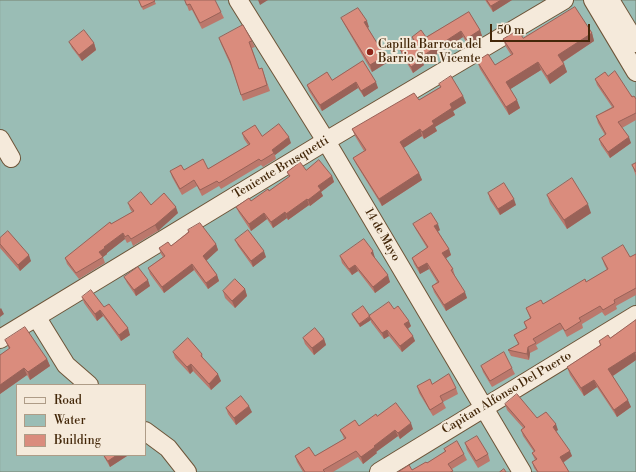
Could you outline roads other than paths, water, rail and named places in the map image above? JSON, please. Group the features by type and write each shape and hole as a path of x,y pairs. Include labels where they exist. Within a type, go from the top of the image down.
{"street":[{"name":"14 de Mayo","path":"238,0 326,141 522,472"},
{"name":"Teniente Brusquetti","path":"0,339 37,318 326,141 564,0"},
{"path":"593,0 636,72"},
{"path":"610,0 636,43"},
{"path":"0,139 11,158"},
{"name":"Capitan Alfonso Del Puerto","path":"379,472 636,315"},
{"path":"37,318 66,365 88,384"},
{"path":"146,432 168,448 187,472"}],"water":[{"path":"0,0 636,0 636,472 0,472"}],"place":[{"name":"Capilla Barroca del Barrio San Vicente","path":"370,52"}]}
